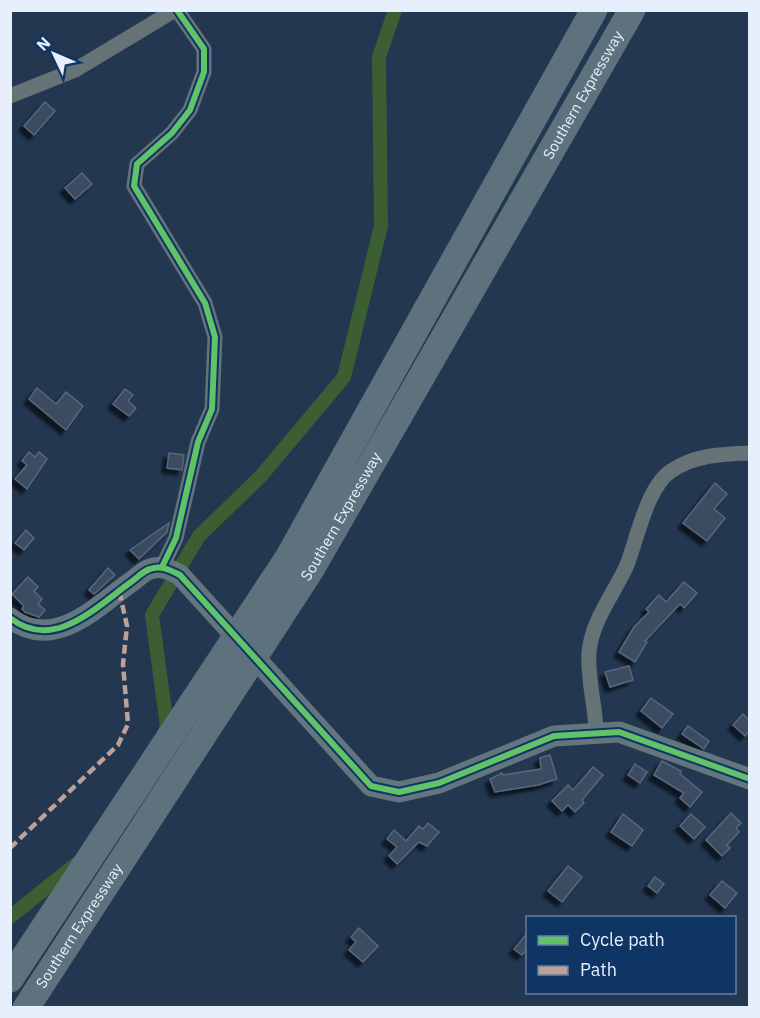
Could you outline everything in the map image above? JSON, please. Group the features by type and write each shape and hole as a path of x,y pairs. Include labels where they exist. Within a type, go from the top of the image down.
{"highway":[{"name":"Southern Expressway","path":"10,979 288,558 594,10"},
{"name":"Southern Expressway","path":"26,1008 310,571 632,10"}],"street":[{"path":"10,96 75,70 176,10 204,49 204,72 190,110 172,133 137,164 134,186 205,303 215,337 212,409 198,442 170,570"},
{"path":"596,734 596,715 588,671 592,635 627,565 653,495 669,472 691,460 750,453"},
{"path":"10,618 20,626 49,632 84,619 148,569 170,570 371,786 399,792 439,783 554,736 620,732 750,779"}],"building":[{"path":"45,102 55,111 34,135 24,126"},
{"path":"82,173 92,184 75,199 65,188"},
{"path":"37,388 56,404 66,392 83,406 66,430 29,399"},
{"path":"125,389 133,395 128,401 136,408 129,416 113,404"},
{"path":"29,452 35,457 39,452 47,459 27,489 15,479 27,465 22,461"},
{"path":"169,453 184,455 182,470 167,468"},
{"path":"715,483 727,494 714,509 725,518 707,541 683,523"},
{"path":"169,523 167,532 139,559 130,550"},
{"path":"26,530 34,538 24,550 15,543"},
{"path":"108,568 115,575 94,594 89,590"},
{"path":"28,577 38,587 34,591 42,599 38,604 45,610 39,617 25,612 22,609 24,606 12,594"},
{"path":"684,582 697,593 684,608 680,604 645,641 647,642 635,662 619,652 634,627 649,612 646,609 659,595 666,602"},
{"path":"629,666 633,680 610,687 605,672"},
{"path":"651,698 673,714 662,728 641,711"},
{"path":"743,714 750,721 750,730 745,736 733,725"},
{"path":"688,726 709,741 704,749 682,734"},
{"path":"550,755 557,779 538,785 495,792 490,779 502,773 503,775 541,769 540,758"},
{"path":"662,761 681,771 680,774 702,792 690,807 680,798 684,793 654,775"},
{"path":"635,764 647,772 640,783 628,775"},
{"path":"593,767 603,775 582,800 584,803 575,812 568,805 562,811 552,801 568,785 573,790"},
{"path":"731,813 741,823 736,828 739,832 727,845 730,848 722,856 706,840"},
{"path":"623,814 643,830 632,846 611,832"},
{"path":"691,814 705,827 694,839 680,826"},
{"path":"428,823 439,832 427,846 419,842 397,864 389,856 397,847 387,839 394,830 406,841 419,826 423,829"},
{"path":"568,866 582,877 562,902 548,891"},
{"path":"655,877 664,884 657,893 648,886"},
{"path":"722,881 737,893 725,908 710,895"},
{"path":"359,928 378,946 363,962 349,950 356,942 351,937"},
{"path":"526,934 526,950 522,955 514,949"}],"waterway":[{"path":"164,734 167,726 152,615 199,536 261,476 344,377 381,226 379,57 395,10"},
{"path":"10,917 76,864"}],"marked path":[{"path":"10,848 118,745 128,724 123,664 127,626 119,590"}],"cycle path":[{"path":"162,567 176,538 198,442 212,409 215,337 205,303 134,186 137,164 172,133 190,110 204,72 204,49 177,10"},
{"path":"10,618 26,627 43,630 58,628 89,613 147,570 158,568 173,571 180,575 371,786 399,792 439,783 554,736 619,732 750,779"}]}
